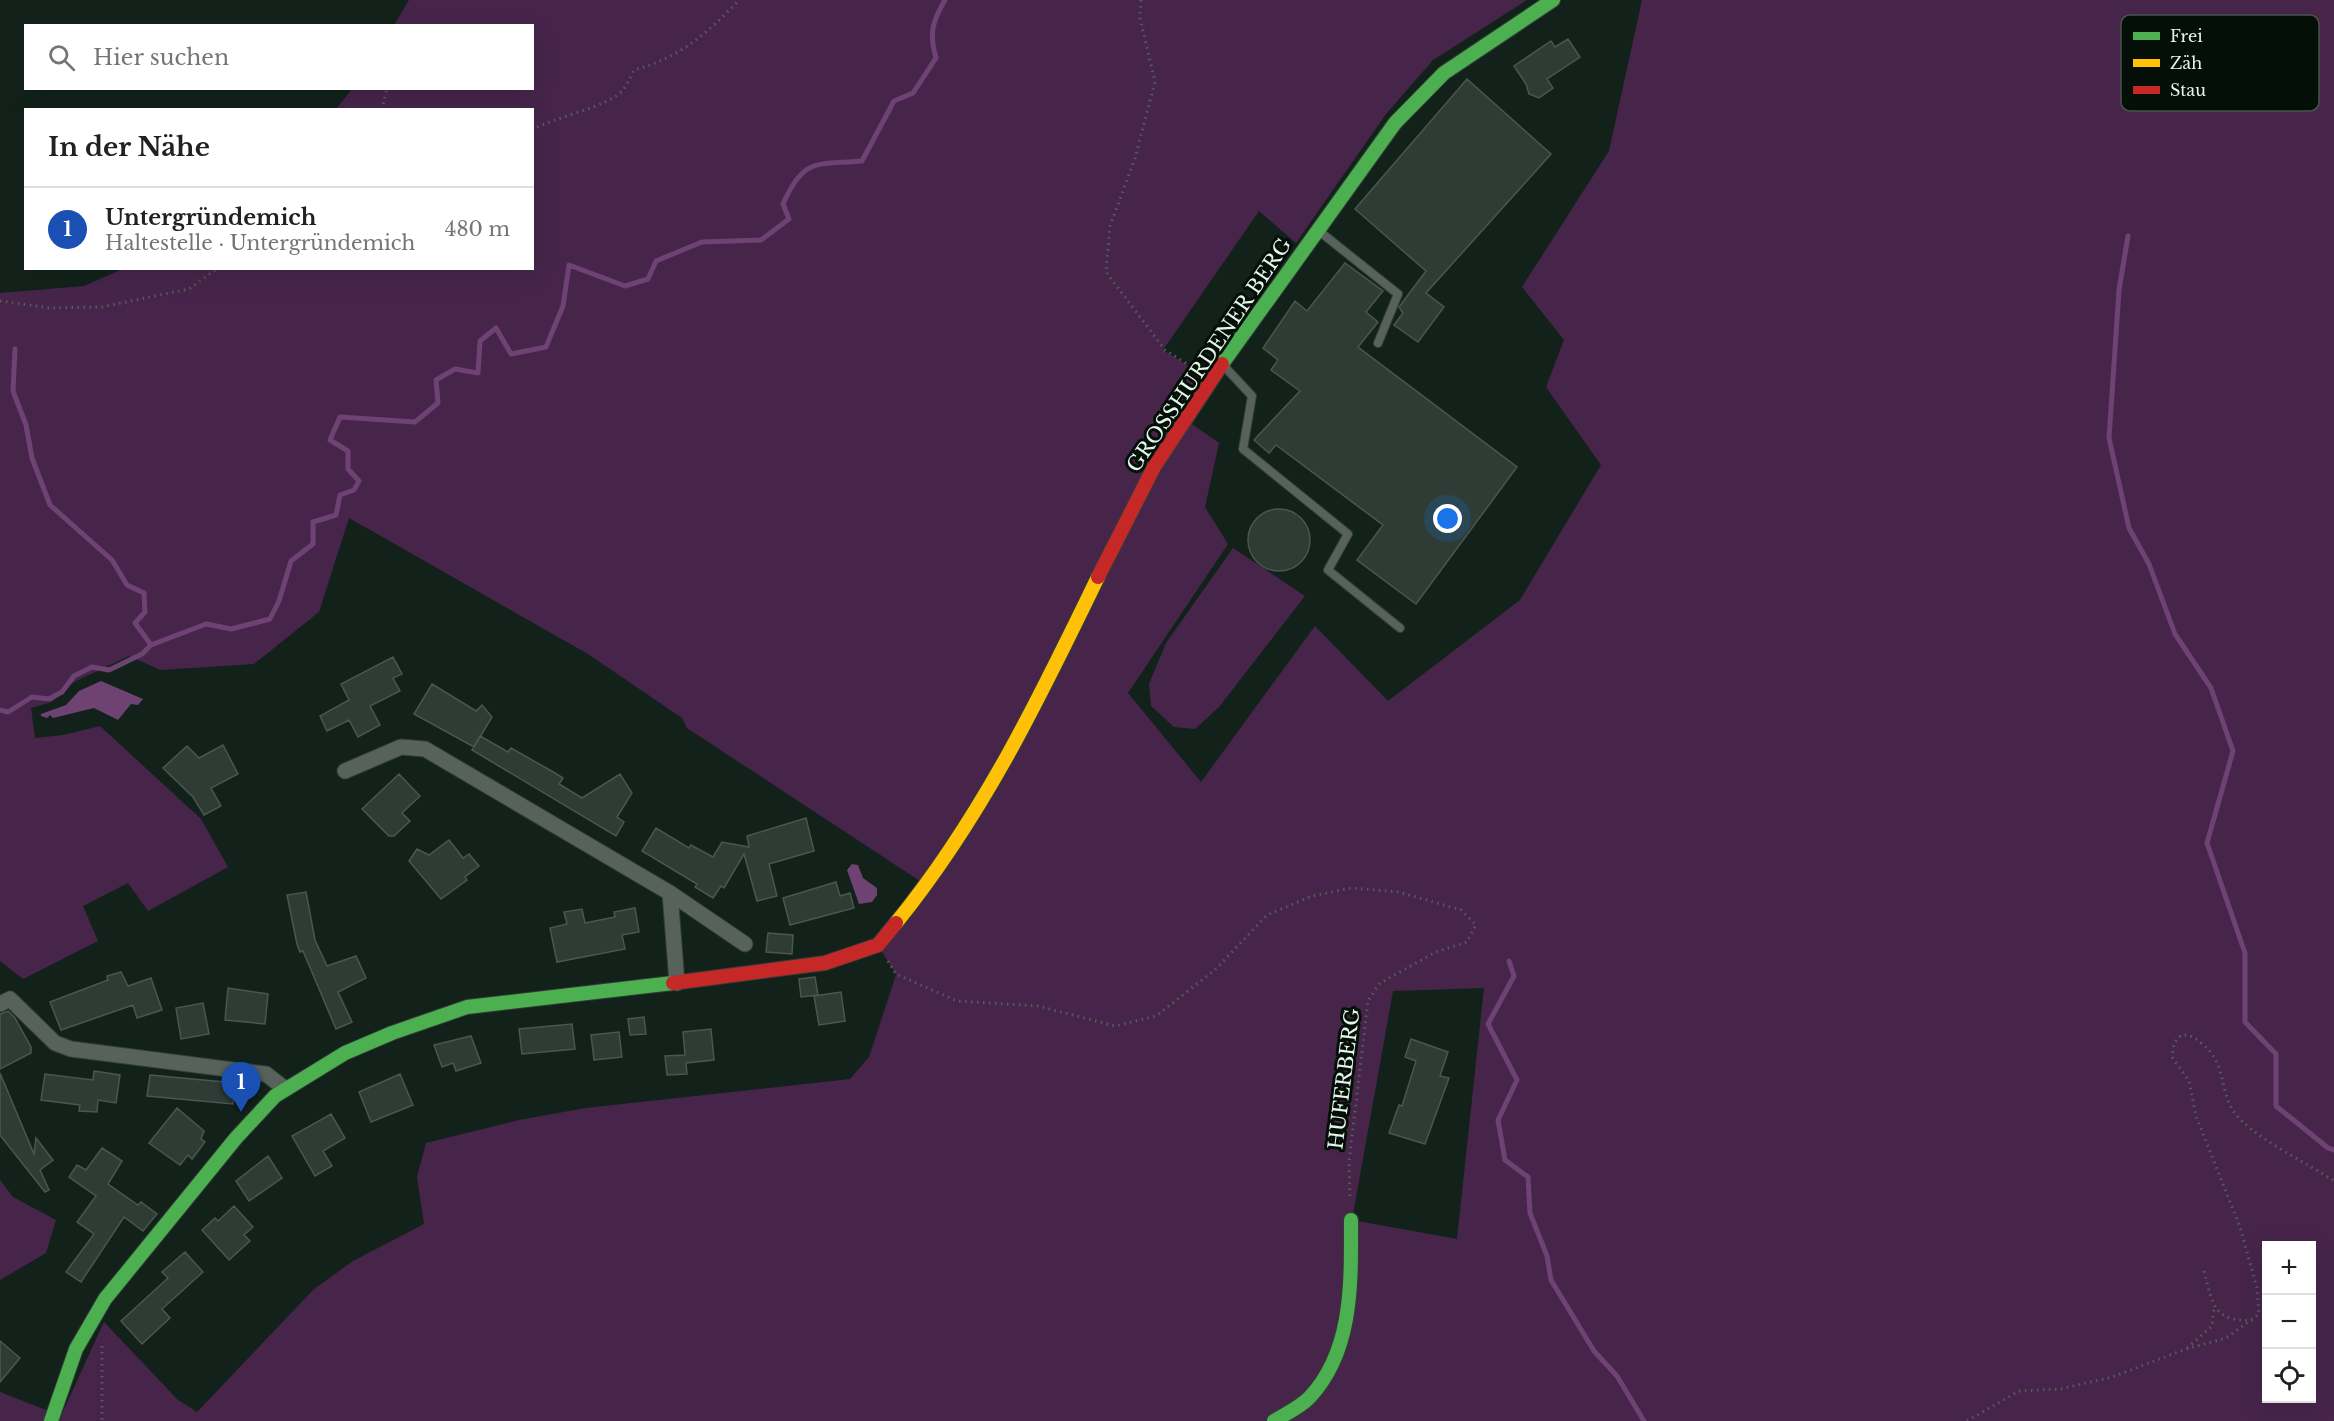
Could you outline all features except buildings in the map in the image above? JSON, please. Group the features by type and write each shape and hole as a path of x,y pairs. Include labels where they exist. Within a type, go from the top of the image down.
{"street":[{"name":"GROSSHURDENER BERG","path":"878,945 926,886 997,777 1032,715 1114,541 1154,468 1211,380 1317,230 1395,123 1444,73 1553,0"},
{"path":"345,771 401,747 425,749 670,893 746,944"},
{"path":"670,893 677,984"},
{"path":"51,1421 62,1380 102,1302 236,1138 284,1088 345,1053 467,1006 677,984 825,963 878,945"},
{"path":"0,1004 10,999 55,1043 71,1049 266,1074 284,1088"},
{"path":"1274,1421 1308,1399 1334,1362 1351,1296 1351,1220"}],"lane":[{"path":"1317,230 1398,294 1378,343"},
{"path":"1222,364 1252,396 1243,449 1348,534 1328,570 1400,628"}],"path":[{"path":"534,129 622,92 634,70 663,62 713,27 739,0"},
{"path":"1141,0 1140,18 1155,82 1135,158 1110,226 1106,272 1165,350 1211,380"},
{"path":"382,108 387,90"},
{"path":"0,301 50,308 102,307 189,290 215,270"},
{"name":"HUFERBERG","path":"878,945 896,974 957,1001 1038,1006 1115,1026 1156,1016 1216,969 1267,915 1312,896 1351,888 1400,892 1461,910 1476,925 1467,942 1436,952 1380,983 1368,1001 1349,1162 1351,1220"},
{"path":"1967,1421 2019,1391 2060,1389 2112,1377 2186,1349 2226,1338 2256,1320 2259,1314 2257,1288 2240,1227 2196,1116 2188,1081 2172,1057 2174,1043 2181,1035 2191,1035 2212,1052 2223,1074 2232,1108 2254,1132 2334,1181"},
{"path":"2186,1349 2212,1326 2214,1307 2204,1271"},
{"path":"2214,1307 2223,1317 2256,1320"},
{"path":"102,1335 102,1421"}],"shaded area":[{"path":"409,0 1527,0 1433,60 1386,114 1296,243 1259,211 1163,350 1211,380 1186,420 1219,443 1205,507 1228,544 1128,693 1201,782 1315,626 1388,701 1520,600 1601,465 1546,387 1564,340 1522,287 1609,151 1642,0 2334,0 2334,1421 0,1421 0,1392 61,1416 104,1322 178,1400 197,1412 313,1290 353,1261 424,1224 417,1177 426,1143 519,1120 586,1108 850,1079 869,1057 896,975 878,945 926,885 687,728 682,718 588,654 349,518 319,612 254,664 161,670 129,656 74,682 52,702 31,708 35,738 63,735 100,726 201,819 228,867 148,911 128,883 83,906 98,941 23,979 0,961 0,293 84,286 120,270 534,270 534,108 337,108 351,90 534,90 534,24 395,24","holes":["1484,988 1457,1239 1352,1220 1393,991"]},
{"path":"1233,548 1305,596 1219,707 1195,729 1174,727 1151,706 1149,684 1166,643"},
{"path":"101,681 143,699 138,705 131,704 118,720 94,708 53,718 50,715 47,718 41,716 41,714 66,705 79,691"},
{"path":"852,864 858,865 863,878 877,888 877,895 872,902 859,904 847,870"},
{"path":"0,1180 13,1197 56,1220 46,1253 0,1280"}],"waterway":[{"path":"0,710 8,712 32,697 49,699 62,692 74,676 92,667 109,670 142,654 151,645 206,624 231,629 270,619 279,601 291,561 313,544 313,522 336,515 340,495 354,490 359,481 348,469 348,451 330,440 340,417 415,422 438,403 436,380 455,369 478,373 480,341 496,328 511,354 546,347 563,306 569,265 625,286 648,279 656,261 702,242 761,240 789,219 783,204 798,178 805,171 822,164 862,161 894,101 913,93 936,58 933,28 945,0"},
{"path":"2128,236 2119,290 2109,438 2129,528 2149,564 2175,634 2211,688 2233,751 2207,843 2245,953 2245,1022 2276,1054 2276,1106 2328,1148 2334,1150"},
{"path":"15,349 13,391 26,425 32,458 50,505 112,560 127,585 144,593 145,612 135,623 151,645"},
{"path":"1509,961 1514,976 1488,1024 1517,1080 1498,1120 1505,1160 1528,1177 1530,1213 1547,1256 1551,1280 1594,1351 1617,1376 1644,1421"}],"traffic: fast":[{"path":"1222,364 1395,123 1444,73 1553,0"},
{"path":"51,1421 76,1349 105,1299 236,1138 275,1096 345,1053 392,1033 467,1007 673,983"},
{"path":"1274,1421 1309,1398 1324,1379 1335,1359 1342,1337 1350,1290 1351,1220"}],"traffic: slow":[{"path":"896,923 927,883 982,799 1054,668 1098,577"}],"traffic: jam":[{"path":"1098,577 1154,467 1222,364"},
{"path":"673,983 825,963 878,945 896,923"}],"place":[{"name":"Untergründemich","path":"241,1112"}]}
